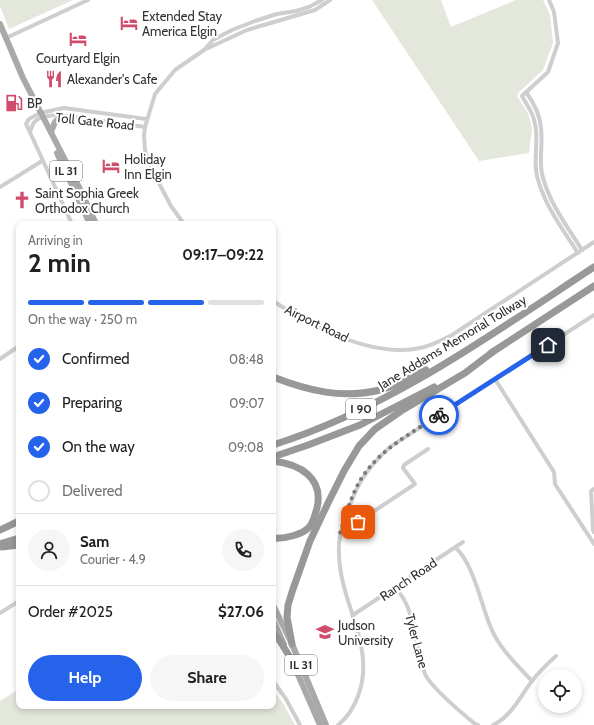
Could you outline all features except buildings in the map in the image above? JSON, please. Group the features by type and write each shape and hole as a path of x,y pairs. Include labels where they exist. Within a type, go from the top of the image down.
{"highway":[{"name":"Jane Addams Memorial Tollway","path":"276,444 345,417 405,387 445,364 594,267"},
{"name":"Jane Addams Memorial Tollway","path":"276,456 308,446 360,425 439,384 494,351 594,286"},
{"path":"292,644 287,617 288,605 293,589 310,541 344,471 359,446 375,429 401,411 465,373 494,351"},
{"path":"276,378 306,389 330,394 357,393 381,390 418,373 445,364"},
{"path":"276,462 292,465 304,471 315,484 318,498 315,515 308,529 289,537 276,538"},
{"path":"0,531 16,523"},
{"path":"0,531 16,527"},
{"path":"0,546 16,539"},
{"path":"0,546 16,545"},
{"path":"276,636 294,664"}],"main road":[{"name":"IL 31","path":"0,24 89,221"},
{"name":"IL 31","path":"41,116 51,132 95,221"},
{"path":"51,132 55,122 62,116"},
{"name":"IL 31","path":"276,611 292,644 326,725"},
{"name":"IL 31","path":"276,626 320,725"}],"street":[{"path":"6,38 88,0"},
{"path":"204,50 213,40 232,30 277,14 296,12 322,0"},
{"path":"182,221 171,204 147,159 144,142 144,127 154,94 174,70 204,50 247,30 315,10 330,0"},
{"path":"549,0 554,12 558,43 548,72 522,96 536,124 535,159 541,191 578,253"},
{"path":"526,92 538,112 542,128 540,154 542,173 549,196 582,250"},
{"name":"Toll Gate Road","path":"71,221 26,124 29,119 64,108 146,118"},
{"name":"Toll Gate Road","path":"41,116 62,116 144,127"},
{"path":"0,187 42,161"},
{"path":"537,174 542,173"},
{"name":"Airport Road","path":"276,303 311,324 353,341 392,350 415,349 436,343 452,335 594,242"},
{"path":"338,725 346,717 354,705 359,694 363,678 364,664 362,649 341,575 338,554 340,533 353,494 363,476 374,461 390,447 594,315"},
{"path":"0,359 16,348"},
{"path":"495,379 554,472 554,484 594,544"},
{"path":"340,533 415,484 403,468 404,465 428,449"},
{"path":"592,490 592,530 594,532"},
{"name":"Ranch Road","path":"353,615 463,542"},
{"path":"455,547 466,560 495,636 503,648 532,681"},
{"name":"Tyler Lane","path":"395,587 404,598 410,613 428,679 438,691 471,721 478,725"},
{"path":"0,613 16,603"},
{"path":"495,724 514,706 532,681 556,656"},
{"path":"276,685 286,699 300,725"}],"shaded area":[{"path":"0,0 73,0 9,29 0,6"},
{"path":"372,0 441,0 451,27 516,0 543,0 550,14 553,43 543,70 519,92 517,96 528,113 532,128 529,153 479,161"},
{"path":"16,691 16,709 276,709 276,694 283,703 295,725 0,725 0,701"}],"way so far":[{"path":"358,522 340,533 353,494 363,476 374,461 390,447 439,415"}],"place":[{"name":"Extended Stay America Elgin","path":"129,23"},
{"name":"Courtyard Elgin","path":"78,39"},
{"name":"Alexander's Cafe","path":"54,79"},
{"name":"BP","path":"14,103"},
{"name":"Holiday Inn Elgin","path":"111,166"},
{"name":"Saint Sophia Greek Orthodox Church","path":"22,200"},
{"name":"Judson University","path":"325,632"}],"route":[{"path":"439,415 548,345"}]}
